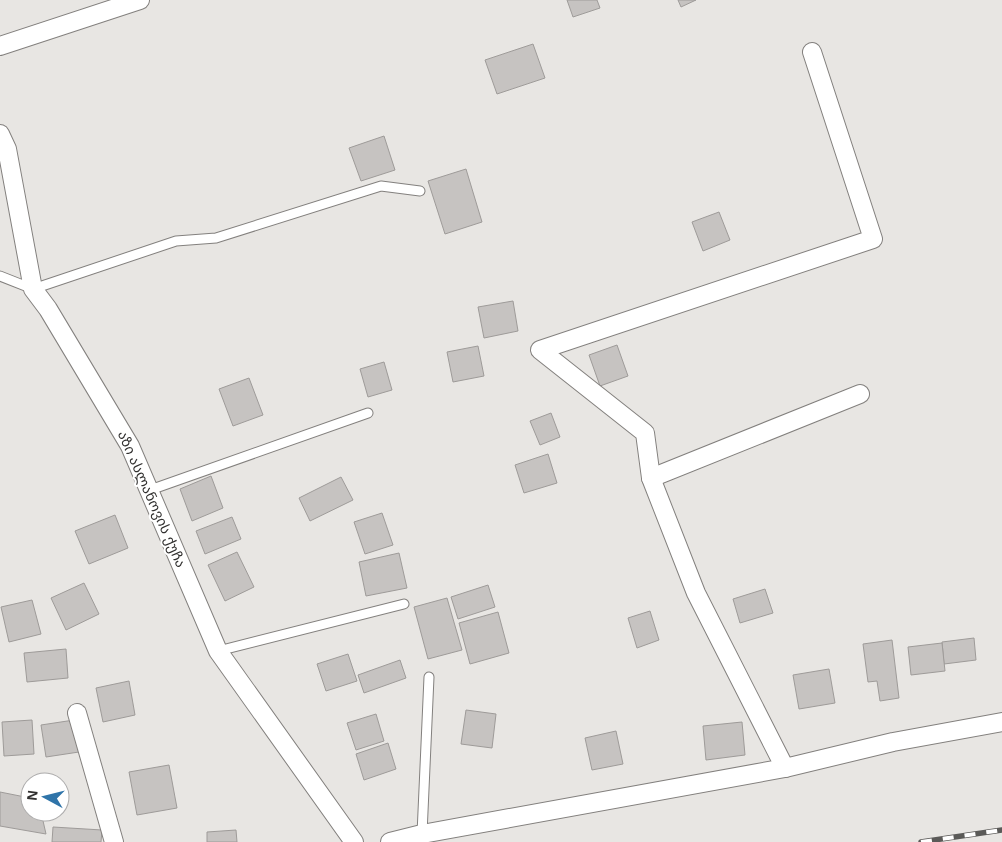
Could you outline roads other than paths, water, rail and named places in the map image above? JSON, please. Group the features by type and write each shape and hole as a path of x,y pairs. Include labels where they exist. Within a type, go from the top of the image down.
{"street":[{"path":"0,46 140,0"},
{"path":"785,768 696,593 652,478 645,433 540,350 873,239 812,52"},
{"name":"აზი ასლანოვის ქუჩა","path":"0,134 7,149 33,289 48,309 130,446 218,651 354,842"},
{"path":"652,478 860,394"},
{"path":"77,713 114,842"},
{"path":"390,842 422,834 785,768 893,742 1002,722"}],"lane":[{"path":"0,276 33,289 176,240 216,238 380,186 420,191"},
{"path":"150,490 368,413"},
{"path":"218,651 404,604"},
{"path":"422,834 429,677"}],"railway":[{"path":"921,842 1002,830"}]}
